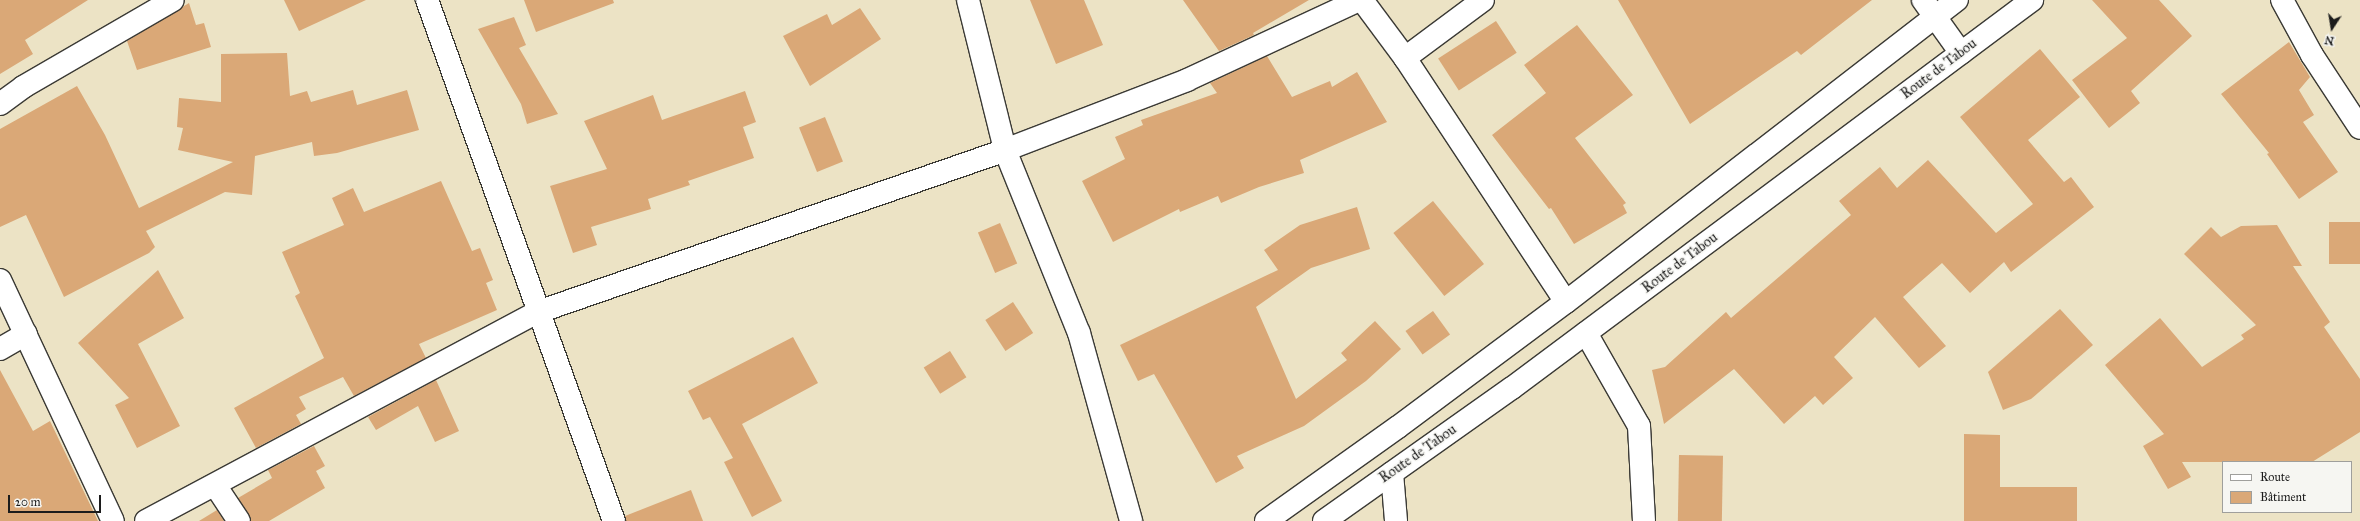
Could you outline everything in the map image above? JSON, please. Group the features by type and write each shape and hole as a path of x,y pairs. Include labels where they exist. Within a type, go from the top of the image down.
{"street":[{"path":"0,104 23,87 173,0"},
{"path":"427,0 614,521"},
{"path":"968,0 1005,150 1079,333 1131,521"},
{"path":"146,521 538,312 1005,150 1187,80 1359,0"},
{"path":"1362,0 1405,58 1566,302"},
{"path":"1405,58 1483,0"},
{"path":"1266,521 1398,428 1566,302 1929,9 1957,0"},
{"name":"Route de Tabou","path":"1324,521 1586,332 2032,0"},
{"path":"2282,0 2312,55 2360,128"},
{"path":"1929,9 1961,53"},
{"path":"0,280 113,521"},
{"path":"1586,332 1639,426 1644,521"},
{"path":"0,349 26,334"},
{"path":"1392,473 1396,521"},
{"path":"215,484 239,521"}],"building":[{"path":"0,0 88,0 25,40 33,54 0,74"},
{"path":"284,0 366,0 299,31"},
{"path":"524,0 613,0 614,3 536,32"},
{"path":"1030,0 1084,0 1103,45 1056,64"},
{"path":"1183,0 1309,0 1253,33 1254,35 1219,51"},
{"path":"1618,0 1872,0 1801,55 1797,51 1690,124"},
{"path":"2092,0 2159,0 2192,36 2131,91 2140,103 2109,128 2072,80 2127,38"},
{"path":"189,3 196,25 204,23 211,47 137,70 127,41"},
{"path":"860,8 881,39 810,86 783,36 827,14 832,25"},
{"path":"514,17 526,45 519,48 558,114 527,124 521,104 478,29"},
{"path":"1496,21 1517,53 1459,90 1438,59"},
{"path":"1577,25 1633,95 1575,138 1626,203 1623,205 1627,213 1574,244 1551,208 1549,209 1492,135 1546,93 1524,65"},
{"path":"2289,42 2310,77 2299,90 2314,115 2303,122 2338,172 2299,199 2267,154 2269,153 2221,94"},
{"path":"2040,49 2080,97 2028,140 2064,182 2071,177 2094,207 2011,272 2004,262 1970,293 1942,263 1903,297 1946,346 1919,368 1875,317 1834,357 1853,378 1823,405 1815,396 1784,424 1734,369 1664,424 1652,370 1665,367 1726,312 1731,318 1851,215 1839,201 1880,167 1897,188 1928,160 1996,233 2033,204 1960,117"},
{"path":"287,53 290,96 307,91 311,102 353,90 357,105 407,90 419,130 337,153 314,156 312,142 255,156 252,195 225,192 146,231 155,247 149,253 64,297 26,215 0,227 0,129 77,86 105,135 139,208 233,162 178,150 183,128 177,127 179,98 221,102 221,54"},
{"path":"1267,56 1292,97 1330,81 1332,87 1357,72 1387,122 1300,160 1304,173 1259,187 1221,203 1218,196 1180,212 1179,209 1113,242 1082,181 1125,159 1115,137 1143,125 1141,120 1217,93 1210,83"},
{"path":"745,91 756,122 743,127 754,158 688,181 690,185 648,199 651,209 591,227 597,245 573,253 550,186 607,169 584,121 653,95 662,120"},
{"path":"825,117 843,162 817,172 799,127"},
{"path":"441,181 472,251 480,248 493,280 486,283 497,310 419,344 426,358 354,396 343,377 299,397 306,409 296,415 301,424 256,448 234,408 324,358 295,296 300,293 282,252 344,225 332,198 353,188 364,212"},
{"path":"1433,201 1484,264 1444,296 1393,233"},
{"path":"1357,207 1370,249 1311,268 1256,307 1296,399 1347,360 1341,353 1375,321 1401,349 1366,381 1304,426 1237,456 1244,468 1216,483 1154,374 1138,381 1120,345 1278,270 1264,250 1300,225"},
{"path":"2329,222 2360,222 2360,264 2329,264"},
{"path":"1000,223 1017,264 995,273 978,232"},
{"path":"2277,225 2302,266 2293,266 2330,322 2324,327 2360,379 2360,432 2314,461 2182,462 2191,477 2168,489 2143,446 2164,434 2105,365 2160,318 2202,367 2244,339 2241,335 2256,325 2184,254 2211,227 2221,237 2241,226"},
{"path":"158,270 184,318 138,344 180,426 137,448 115,405 129,398 78,343"},
{"path":"1013,302 1033,333 1005,351 985,320"},
{"path":"2060,309 2093,345 2031,399 2003,410 1988,372"},
{"path":"1433,311 1450,334 1423,354 1405,331"},
{"path":"793,337 818,383 742,424 782,501 752,517 724,462 733,458 710,417 703,420 688,391"},
{"path":"950,351 966,377 940,394 924,367"},
{"path":"0,370 33,431 50,421 98,521 0,521"},
{"path":"436,380 459,431 435,442 418,406 376,430 368,417"},
{"path":"1964,434 2000,435 2000,487 2077,487 2077,521 1964,521"},
{"path":"314,446 325,466 316,471 325,488 269,521 251,521 238,498 272,478 268,470"},
{"path":"1679,455 1723,456 1722,521 1678,521"},
{"path":"691,490 703,521 626,521 625,516"},
{"path":"217,510 224,521 199,521"}]}
